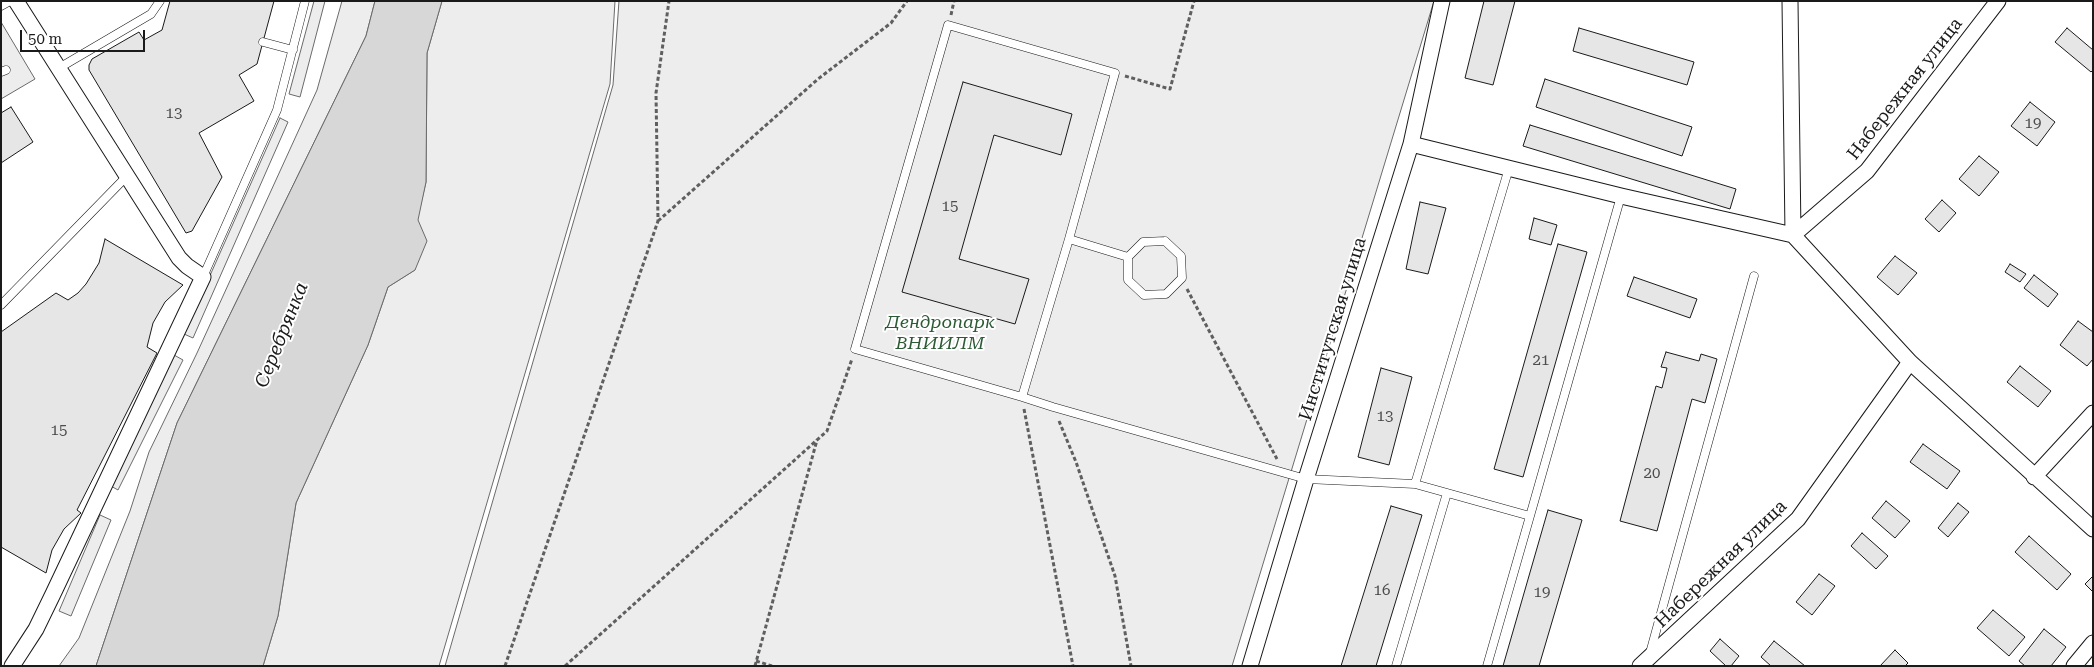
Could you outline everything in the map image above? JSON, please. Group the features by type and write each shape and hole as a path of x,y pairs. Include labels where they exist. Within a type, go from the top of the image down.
{"street":[{"path":"12,666 36,629 203,277 179,258 16,1"},
{"name":"Институтская улица","path":"1250,666 1306,479 1411,144 1442,1"},
{"path":"1790,1 1792,235"},
{"name":"Набережная улица","path":"1792,235 1867,170 1998,1"},
{"path":"1411,144 1621,196 1792,235 1910,362 2034,478 2093,529"},
{"name":"Набережная улица","path":"1645,662 1798,519 1910,362"},
{"path":"2034,478 2093,413"},
{"path":"2074,666 2093,643"}],"lane":[{"path":"1,6 10,1"},
{"path":"58,68 151,14 160,1"},
{"path":"203,277 277,110 305,1"},
{"path":"1022,397 1069,239 1115,73 948,25 855,349 1306,479 1415,484 1530,516"},
{"path":"263,42 293,50"},
{"path":"1415,484 1509,168"},
{"path":"1,305 128,176"},
{"path":"1487,666 1621,196"},
{"path":"1069,239 1128,258"},
{"path":"1165,241 1181,256 1182,278 1166,294 1144,295 1128,280 1128,258 1143,242 1165,241"},
{"path":"1645,662 1754,276"},
{"path":"1396,666 1447,493"}],"path":[{"path":"505,666 658,221 656,93 669,1"},
{"path":"658,221 818,79 891,23 907,1"},
{"path":"1115,73 1170,89 1194,1"},
{"path":"1182,278 1284,472"},
{"path":"566,666 826,431 855,349"},
{"path":"1022,397 1073,666"},
{"path":"1053,406 1076,462 1115,576 1131,666"},
{"path":"772,666 756,664 817,440"}],"shaded area":[{"path":"314,1 325,1 300,97 289,94"},
{"path":"342,1 375,1 366,36 177,423 96,666 59,666 79,638 130,511 149,452 197,353 317,90"},
{"path":"442,1 615,1 610,84 439,666 263,666 278,616 296,503 368,345 388,287 415,270 417,220 426,182 427,53"},
{"name":"Дендропарк ВНИИЛМ","path":"619,1 1434,1 1232,666 445,666 613,85"},
{"path":"1,22 35,79 1,99"},
{"path":"280,118 288,122 193,338 184,334"},
{"path":"174,355 183,360 118,490 109,485"},
{"path":"100,515 111,520 71,616 59,611"}],"water":[{"name":"Серебрянка","path":"375,1 442,1 427,53 426,182 418,220 427,241 415,270 388,287 368,345 296,503 278,616 263,666 96,666 177,423 366,36"}],"building":[{"path":"170,1 274,1 257,64 239,75 254,101 199,133 222,177 192,231 186,233 89,70 92,59 139,32 144,40 162,30"},
{"path":"1484,1 1515,1 1493,85 1465,78"},
{"path":"1579,28 1694,62 1687,85 1573,51"},
{"path":"2067,28 2093,50 2093,70 2091,72 2055,42"},
{"path":"1545,79 1692,127 1682,156 1536,107"},
{"path":"963,82 1072,114 1061,155 994,135 959,259 1029,279 1015,324 902,292"},
{"path":"2030,102 2055,122 2037,146 2011,126"},
{"path":"11,107 33,142 1,163 1,113"},
{"path":"1530,125 1736,189 1730,209 1523,146"},
{"path":"1979,156 1999,172 1979,196 1959,179"},
{"path":"1942,200 1956,213 1939,232 1925,219"},
{"path":"1420,202 1446,208 1428,274 1406,269"},
{"path":"1534,218 1557,225 1551,245 1529,239"},
{"path":"105,239 183,285 165,302 153,323 147,347 157,353 77,510 81,513 64,529 52,550 46,573 1,547 1,332 56,293 68,300 78,293 99,263"},
{"path":"1558,244 1587,252 1523,477 1494,469"},
{"path":"1895,256 1917,273 1898,295 1877,277"},
{"path":"2010,264 2026,274 2020,282 2005,272"},
{"path":"2034,275 2058,294 2048,307 2024,288"},
{"path":"1634,277 1697,299 1690,318 1627,296"},
{"path":"2078,321 2093,332 2093,359 2087,366 2060,345"},
{"path":"1666,352 1699,361 1701,354 1717,359 1705,403 1692,399 1657,531 1620,521 1656,386 1662,388 1667,368 1661,367"},
{"path":"2020,366 2051,391 2038,407 2007,382"},
{"path":"1381,368 1412,377 1389,465 1358,457"},
{"path":"1923,444 1960,471 1947,489 1910,462"},
{"path":"1886,501 1910,521 1895,538 1872,518"},
{"path":"1958,503 1969,512 1948,537 1938,528"},
{"path":"1391,506 1422,515 1376,666 1341,666"},
{"path":"1548,510 1582,520 1539,666 1503,666"},
{"path":"1862,533 1888,556 1876,569 1851,546"},
{"path":"2029,536 2071,574 2057,590 2015,552"},
{"path":"1819,574 1835,586 1812,615 1796,602"},
{"path":"2093,576 2093,592 2085,584"},
{"path":"1993,610 2025,637 2009,656 1977,628"},
{"path":"2044,629 2066,647 2051,666 2025,666 2019,661"},
{"path":"1720,639 1739,656 1731,666 1726,666 1710,651"},
{"path":"1774,641 1805,666 1771,666 1761,657"},
{"path":"1895,650 1908,663 1905,666 1880,666"}]}
